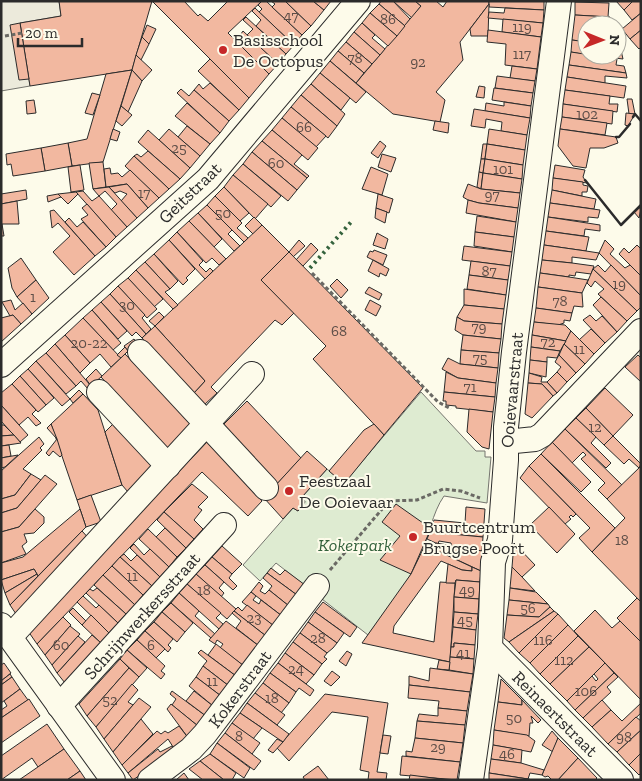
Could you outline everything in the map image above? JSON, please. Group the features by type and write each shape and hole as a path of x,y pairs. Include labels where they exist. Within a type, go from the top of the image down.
{"street":[{"name":"Geitstraat","path":"1,365 208,179 358,1"},
{"name":"Ooievaarstraat","path":"471,780 490,648 494,562 500,540 514,352 559,1"},
{"path":"506,442 535,439 542,435 641,331"},
{"path":"140,352 266,488"},
{"path":"113,780 6,631 168,466 252,374"},
{"path":"98,392 168,466"},
{"name":"Schrijnwerkersstraat","path":"59,706 224,525"},
{"name":"Kokerstraat","path":"150,780 191,749 205,734 317,586"},
{"name":"Reinaertstraat","path":"490,648 620,780"}],"path":[{"path":"5,36 22,33"},
{"path":"312,273 438,402 451,409"},
{"path":"317,586 389,501 418,500 443,489 461,491 489,501 502,503"}],"green space":[{"name":"Kokerpark","path":"421,392 476,451 485,451 485,457 491,457 487,503 444,496 436,510 415,567 368,635 276,563 260,581 243,565 293,508 298,511 305,502 302,497 327,469 344,483"}],"shaded area":[{"path":"1,1 59,1 61,16 20,23 30,86 1,91"}],"building":[{"path":"59,1 152,1 132,70 30,86 20,23 61,16"},
{"name":"Basisschool De Octopus","path":"152,1 184,1 198,16 200,14 208,21 228,1 262,1 228,33 269,74 249,98"},
{"path":"262,1 266,1 302,35 294,45 259,12 262,9 258,5"},
{"path":"271,1 285,1 311,26 302,35 272,7 275,4"},
{"path":"285,1 313,1 324,10 311,26"},
{"path":"313,1 331,1 324,10"},
{"path":"381,1 393,1 410,19 405,26 379,4"},
{"path":"393,1 415,1 421,6 412,18"},
{"path":"415,1 436,1 443,7 447,1 489,1 489,4 460,42 463,60 436,92 445,100 440,122 393,114 356,83 421,6"},
{"path":"489,1 544,1 544,10 489,7"},
{"path":"616,1 633,1 624,10"},
{"path":"633,1 641,1 641,13 632,20 624,10"},
{"path":"575,2 609,3 608,15 575,15"},
{"path":"379,4 405,26 397,36 370,13"},
{"path":"489,4 488,36 471,36 470,29"},
{"path":"255,8 294,45 286,54 256,26 261,20 252,11"},
{"path":"505,8 544,10 543,23 488,18 489,12 504,13"},
{"path":"370,13 397,36 388,46 362,23"},
{"path":"641,13 641,30 630,39 627,35 627,25"},
{"path":"575,15 577,15 577,41 572,40"},
{"path":"246,17 286,54 278,64 247,35 253,29 243,20"},
{"path":"503,19 543,23 541,37 502,32"},
{"path":"20,23 29,79 19,80 10,25"},
{"path":"362,23 375,35 372,38 385,49 380,55 354,32"},
{"path":"147,25 156,29 149,44 142,37"},
{"path":"488,30 541,37 537,69 505,65 506,44 487,42"},
{"path":"641,30 641,47 639,49 630,39"},
{"path":"243,31 278,64 269,74 236,41"},
{"path":"354,32 380,55 372,64 346,42"},
{"path":"142,37 149,44 141,60 136,55"},
{"path":"572,40 577,41 577,53 571,52"},
{"path":"346,42 372,64 364,73 338,51"},
{"path":"338,51 364,73 356,83 330,61"},
{"path":"571,52 577,53 577,65 624,66 626,73 569,65"},
{"path":"136,55 152,70 142,81 132,70"},
{"path":"210,59 249,98 239,110 198,71"},
{"path":"330,61 366,92 356,103 320,73"},
{"path":"569,65 626,73 627,78 605,76 605,83 567,77"},
{"path":"512,66 537,69 535,81 510,78"},
{"path":"132,70 103,162 72,166 68,143 87,139 106,74"},
{"path":"132,70 142,81 128,112 121,106"},
{"path":"320,73 350,98 341,110 311,84"},
{"path":"497,76 535,81 533,93 495,88"},
{"path":"567,77 626,86 624,98 565,90"},
{"path":"210,83 239,110 229,121 194,90 199,84 203,89"},
{"path":"311,84 345,114 337,126 301,95"},
{"path":"479,86 485,87 484,98 476,97"},
{"path":"494,88 533,93 531,106 492,100"},
{"path":"181,89 189,96 194,90 229,121 220,133 177,93"},
{"path":"565,90 610,96 609,104 618,104 617,112 563,104"},
{"path":"92,93 100,95 93,115 85,113"},
{"path":"301,95 337,126 328,138 291,107"},
{"path":"627,99 632,99 635,114 629,114"},
{"path":"34,100 36,113 27,114 26,101"},
{"path":"504,102 531,106 530,118 485,111 486,103 504,106"},
{"path":"187,103 220,133 210,144 175,116"},
{"path":"563,104 613,111 612,124 562,117"},
{"path":"121,106 132,115 122,126 116,121"},
{"path":"291,107 326,136 316,147 282,118"},
{"path":"474,109 530,118 527,135 501,131 502,122 486,119 485,128 471,126"},
{"path":"626,113 635,114 628,126 625,125"},
{"path":"562,117 607,123 605,135 560,129"},
{"path":"282,118 318,148 308,160 272,130"},
{"path":"435,121 449,123 448,133 433,130"},
{"path":"187,126 210,144 200,156 178,137"},
{"path":"113,129 120,132 117,141 110,139"},
{"path":"169,129 200,156 190,168 159,140"},
{"path":"489,129 527,135 525,150 487,144"},
{"path":"560,129 616,137 618,143 604,148 590,148 586,168 573,166 558,146"},
{"path":"148,130 190,168 180,179 138,142"},
{"path":"272,130 302,155 294,164 309,176 307,178 262,141"},
{"path":"262,141 307,178 297,190 252,152"},
{"path":"380,141 386,146 378,158 371,153"},
{"path":"68,143 72,166 45,171 41,148"},
{"path":"483,144 487,144 485,159 481,159"},
{"path":"487,144 525,150 523,165 485,159"},
{"path":"41,148 45,171 13,176 11,164 7,165 6,154"},
{"path":"148,151 180,179 169,189 134,156 137,154 141,157"},
{"path":"252,152 297,190 288,201 243,164"},
{"path":"382,154 396,158 391,172 378,167"},
{"path":"134,156 169,189 159,198 125,166"},
{"path":"481,159 485,159 483,173 479,172"},
{"path":"485,159 523,165 522,179 483,173"},
{"path":"103,162 106,187 93,189 89,163"},
{"path":"243,164 281,196 271,207 233,175"},
{"path":"80,165 84,190 71,192 68,167"},
{"path":"555,165 585,170 583,177 587,183 553,178"},
{"path":"371,167 388,174 382,195 362,189"},
{"path":"110,168 111,174 118,173 122,177 130,170 159,198 148,208 127,184 106,187 104,169"},
{"path":"479,172 483,173 481,189 477,187"},
{"path":"483,173 522,179 520,193 481,189"},
{"path":"233,175 268,204 255,219 224,187"},
{"path":"553,178 583,182 583,185 588,186 587,192 582,192 582,196 552,190"},
{"path":"127,184 148,208 137,218 121,201 127,194 120,191 115,193 109,187"},
{"path":"468,184 481,189 520,193 518,208 468,200 463,197"},
{"path":"109,187 137,218 127,227 111,210 117,204 105,191 99,196 93,189"},
{"path":"224,187 249,213 240,221 215,196"},
{"path":"26,190 27,199 1,204 1,194"},
{"path":"552,190 596,199 594,209 550,203"},
{"path":"83,191 92,201 99,196 127,227 116,237 76,192"},
{"path":"76,192 78,194 68,204 58,194"},
{"path":"58,194 61,197 48,202 47,196"},
{"path":"378,194 393,199 389,213 376,208"},
{"path":"215,196 242,223 237,228 248,238 244,242 207,205"},
{"path":"468,200 518,208 516,222 466,213"},
{"path":"17,201 19,224 2,224 4,236 1,236 1,204"},
{"path":"550,203 600,210 598,218 588,217 588,222 548,217"},
{"path":"87,204 116,237 106,247 81,219 88,215 82,208"},
{"path":"207,205 232,230 228,234 240,246 234,251 198,213"},
{"path":"638,207 641,209 639,218 634,212"},
{"path":"376,208 387,212 385,223 375,218"},
{"path":"54,210 95,256 74,275 53,252 70,236 58,223 52,228 50,211"},
{"path":"198,213 222,239 214,247 189,221"},
{"path":"477,216 516,222 514,237 475,232"},
{"path":"254,217 262,225 253,234 245,226"},
{"path":"548,217 600,225 600,231 585,229 584,236 546,231"},
{"path":"69,218 77,227 83,222 106,247 95,256 65,222"},
{"path":"189,221 226,259 219,265 212,258 206,263 177,232"},
{"path":"262,225 289,252 261,280 294,313 282,325 275,320 211,387 217,393 204,405 193,394 205,381 155,326"},
{"path":"546,231 589,237 586,251 544,245"},
{"path":"177,232 203,261 199,265 206,272 210,268 213,271 205,279 169,240"},
{"path":"475,232 514,237 512,252 474,246"},
{"path":"377,233 388,239 385,249 373,245"},
{"path":"169,240 195,269 186,278 188,280 183,285 154,254"},
{"path":"299,240 305,246 293,257 289,252"},
{"path":"605,240 614,249 610,254 625,268 630,265 641,276 641,296 599,253"},
{"path":"311,243 318,250 303,266 296,260"},
{"path":"544,245 599,253 596,260 572,257 572,263 542,260"},
{"path":"637,245 641,249 641,276 619,254 624,248 629,253"},
{"path":"464,246 512,252 510,266 462,260"},
{"path":"374,250 387,255 383,265 367,257 370,251 373,252"},
{"path":"289,252 423,388 384,435 313,359 326,346 261,280"},
{"path":"154,254 178,281 170,289 145,262"},
{"path":"21,258 36,280 17,297 12,288 8,268"},
{"path":"373,260 389,269 386,276 380,273 379,277 368,271"},
{"path":"542,260 594,266 591,274 576,272 575,276 569,275 569,277 540,273"},
{"path":"471,261 510,266 508,280 469,275"},
{"path":"145,262 170,289 165,292 178,305 173,309 136,270"},
{"path":"598,265 605,272 611,265 641,296 641,307 637,311 593,269"},
{"path":"593,269 637,311 627,321 598,294 604,289 595,281 591,287 587,283"},
{"path":"136,270 163,299 154,307 128,278"},
{"path":"540,273 588,280 582,293 538,287"},
{"path":"469,275 508,280 506,295 467,289"},
{"path":"128,278 157,309 147,318 118,286"},
{"path":"337,279 348,290 341,298 330,286"},
{"path":"36,280 49,298 32,314 17,297"},
{"path":"118,286 145,315 142,318 151,329 146,334 110,294"},
{"path":"369,287 382,294 379,300 365,293"},
{"path":"538,287 582,293 583,307 574,306 572,313 536,308"},
{"path":"464,289 506,295 504,309 464,305"},
{"path":"110,294 146,334 142,338 136,332 132,336 101,302"},
{"path":"601,297 627,321 617,332 593,305"},
{"path":"11,300 15,310 23,303 32,314 21,324 13,315 10,316 2,302"},
{"path":"370,300 381,306 376,316 365,310"},
{"path":"101,302 127,331 118,339 92,310"},
{"path":"464,305 504,309 502,324 464,321 457,317"},
{"path":"536,308 572,313 570,321 564,320 564,323 558,325 534,322"},
{"path":"92,310 121,343 113,350 83,318"},
{"path":"159,312 164,317 155,326 149,321"},
{"path":"13,315 21,324 1,342 1,318"},
{"path":"590,315 596,321 602,316 617,332 605,343 583,320"},
{"path":"457,317 464,321 502,324 501,339 463,335 455,330"},
{"path":"83,318 121,358 111,367 100,354 90,363 65,335"},
{"path":"534,322 565,325 571,331 566,341 532,335"},
{"path":"155,326 205,381 193,394 142,338"},
{"path":"591,329 605,343 594,354 579,340"},
{"path":"571,331 594,354 585,364 564,344"},
{"path":"65,335 90,363 80,373 55,344"},
{"path":"463,335 501,339 499,353 461,350"},
{"path":"532,335 566,341 560,351 531,347"},
{"path":"134,339 137,343 128,351 124,346"},
{"path":"55,344 91,386 88,389 81,381 76,386 46,353"},
{"path":"564,344 585,364 576,373 559,355"},
{"path":"125,347 128,351 121,358 117,355"},
{"path":"531,347 560,351 557,358 547,357 547,362 530,360"},
{"path":"461,350 499,353 498,368 460,364"},
{"path":"46,353 76,386 66,394 36,361"},
{"path":"125,354 193,425 169,450 101,377"},
{"path":"559,355 576,373 567,382 557,372 561,367 555,362"},
{"path":"638,355 641,358 641,382 625,367"},
{"path":"448,358 460,364 498,368 496,383 458,378 442,369"},
{"path":"530,360 547,362 546,377 529,373"},
{"path":"36,361 70,399 62,406 28,369"},
{"path":"28,369 54,398 46,405 20,376"},
{"path":"96,369 102,376 91,386 86,379"},
{"path":"446,372 458,378 496,383 495,397 444,392"},
{"path":"557,372 567,382 557,393 547,382"},
{"path":"529,373 542,377 541,382 547,382 557,393 553,396 542,384 528,383"},
{"path":"20,376 46,405 38,412 12,384"},
{"path":"528,383 542,384 553,396 532,418 525,414"},
{"path":"12,384 36,410 32,414 41,423 36,426 28,417 19,425 1,405 1,393"},
{"path":"605,388 633,415 613,436 586,408"},
{"path":"79,390 83,394 73,403 70,399"},
{"path":"444,392 495,397 493,412 446,405 446,401 443,401"},
{"path":"83,394 98,410 122,485 77,500 51,424"},
{"path":"247,401 301,458 277,484 222,426"},
{"path":"1,405 28,435 20,442 1,421"},
{"path":"586,408 613,436 604,445 576,418"},
{"path":"469,409 493,412 489,449 482,447 467,432"},
{"path":"576,418 596,437 591,443 611,463 606,468 565,429"},
{"path":"51,424 57,439 47,428"},
{"path":"113,424 154,468 128,492 122,485 105,432"},
{"path":"374,424 384,435 344,484 329,471 364,430"},
{"path":"1,425 4,425 14,435 1,436"},
{"path":"565,429 622,485 607,499 598,490 605,483 581,459 586,455 583,452 572,463 552,442"},
{"path":"14,435 21,443 1,446 1,436"},
{"path":"613,436 641,464 639,468 629,459 624,464 604,445"},
{"path":"39,437 44,444 40,448 42,450 23,469 31,474 15,495 1,499 1,471"},
{"path":"57,439 62,455 60,457 53,451 49,456 46,453"},
{"path":"207,442 262,501 248,516 202,472 37,644 28,631"},
{"path":"552,442 591,482 581,492 541,454"},
{"path":"9,445 11,456 1,458 1,446"},
{"name":"Feestzaal De Ooievaar","path":"307,451 327,469 302,497 305,502 298,511 293,508 283,519 264,498"},
{"path":"541,454 615,528 592,552 579,538 590,528 529,466"},
{"path":"18,455 5,467 1,468 1,458"},
{"path":"529,466 576,514 573,517 571,515 569,517 571,519 565,524 520,478"},
{"path":"641,466 641,602 592,552 625,518 607,499"},
{"path":"31,474 41,480 17,508 1,513 1,499 15,495"},
{"path":"45,475 57,484 19,527 1,532 1,513 17,508"},
{"path":"192,484 208,497 198,507 202,510 194,520 203,529 194,539 164,512"},
{"path":"91,495 101,522 86,527 77,500"},
{"name":"Buurtcentrum Brugse Poort","path":"396,504 423,523 424,521 432,526 411,574 380,560 400,536 382,522"},
{"path":"466,507 485,509 483,537 430,532 434,520 465,523"},
{"path":"549,507 575,534 557,553 530,525"},
{"path":"35,509 44,517 44,523 34,533 24,534 27,542 22,546 26,554 1,563 1,532 19,527"},
{"path":"80,509 86,527 38,576 34,569 1,580 1,563 23,557"},
{"path":"164,512 194,539 186,548 157,520"},
{"path":"165,528 186,548 177,557 156,537"},
{"path":"148,529 177,557 169,567 139,539"},
{"path":"82,531 92,542 16,614 10,605"},
{"path":"430,532 483,537 482,551 452,547 451,543 439,541 438,544 427,539"},
{"path":"436,543 482,551 481,571 434,549"},
{"path":"514,543 535,565 522,577 512,567"},
{"path":"134,544 144,555 150,549 169,567 160,577 130,548"},
{"path":"425,545 472,567 472,571 462,570 441,561 394,626 393,633 434,642 440,582 455,583 450,662 362,643 411,574"},
{"path":"222,546 242,564 232,574 212,557"},
{"path":"124,554 131,561 137,555 160,577 152,586 120,557"},
{"path":"120,557 152,586 143,595 112,566"},
{"path":"212,557 232,574 229,578 237,586 233,590 205,565"},
{"path":"448,564 462,570 472,571 472,567 481,571 480,582 456,580 455,583 446,583"},
{"path":"205,565 224,582 219,588 224,593 221,597 196,574"},
{"path":"112,566 143,595 135,605 103,575"},
{"path":"512,567 522,577 535,591 510,588"},
{"path":"271,568 280,575 285,570 305,585 297,595 267,573"},
{"path":"34,569 37,574 5,593 1,580"},
{"path":"267,573 297,595 289,606 269,590 272,586 263,578"},
{"path":"37,574 38,576 10,605 5,593"},
{"path":"196,574 236,609 227,619 187,584"},
{"path":"103,575 135,605 126,614 94,585"},
{"path":"456,580 480,582 479,599 454,597"},
{"path":"259,582 263,586 260,591 265,594 269,590 289,606 282,616 251,592"},
{"path":"187,584 221,613 216,618 223,624 219,629 179,593"},
{"path":"97,588 126,614 118,623 86,593 90,589 93,591"},
{"path":"510,588 536,592 548,604 509,600"},
{"path":"251,592 256,596 253,600 259,604 261,600 282,616 274,626 242,602"},
{"path":"179,593 199,611 195,616 215,634 211,638 171,603"},
{"path":"83,596 96,608 99,605 118,623 109,633 77,602"},
{"path":"454,597 479,599 478,614 454,612"},
{"path":"637,598 641,602 641,642 617,618"},
{"path":"509,600 548,604 550,607 539,617 507,615"},
{"path":"323,602 357,627 350,637 315,612"},
{"path":"171,603 193,623 185,632 162,612"},
{"path":"247,605 274,626 266,636 234,611 238,607 242,611"},
{"path":"550,607 554,611 509,642 504,638 507,615 539,617"},
{"path":"73,608 86,621 82,625 69,612"},
{"path":"595,610 612,628 620,621 641,642 641,700 574,631"},
{"path":"234,611 266,636 259,646 236,628 241,621 232,613"},
{"path":"554,611 558,614 519,653 509,642"},
{"path":"162,612 185,632 177,642 154,622"},
{"path":"315,612 344,633 337,643 308,622"},
{"path":"454,612 478,614 476,630 453,627"},
{"path":"558,614 568,625 530,663 519,653"},
{"path":"91,615 109,633 101,643 82,625"},
{"path":"63,617 71,625 45,655 37,644"},
{"path":"226,621 259,646 244,666 220,648 223,644 217,640 215,644 209,640"},
{"path":"154,622 173,639 168,645 171,648 168,652 145,631"},
{"path":"308,622 337,643 327,653 300,633"},
{"path":"568,625 578,636 540,674 530,663"},
{"path":"70,626 80,634 52,665 45,655"},
{"path":"453,627 476,630 475,645 454,643 454,647 451,647"},
{"path":"145,631 165,649 156,658 137,640"},
{"path":"300,633 327,653 324,657 327,659 322,664 293,642"},
{"path":"92,635 101,643 65,683 57,673"},
{"path":"78,636 85,642 57,673 52,665"},
{"path":"578,636 589,647 550,684 540,674"},
{"path":"137,640 165,666 161,671 165,674 161,679 127,650"},
{"path":"293,642 322,664 314,675 285,653"},
{"path":"454,643 475,645 474,659 450,657 451,647 454,647"},
{"path":"216,644 244,666 236,676 208,655"},
{"path":"589,647 605,663 567,701 550,684"},
{"path":"127,650 147,668 139,677 120,659"},
{"path":"201,650 236,676 229,686 203,666 207,661 198,653"},
{"path":"347,651 352,654 346,666 339,661"},
{"path":"285,653 314,675 306,684 278,663"},
{"path":"450,657 474,659 473,674 449,670"},
{"path":"120,659 129,668 87,716 79,704"},
{"path":"439,660 450,662 449,670 437,669"},
{"path":"4,663 11,673 1,681 1,665"},
{"path":"278,663 314,690 310,696 299,688 296,692 270,673"},
{"path":"605,663 614,673 575,710 567,701 592,676 596,681 598,679 594,674"},
{"path":"203,666 229,686 221,696 196,677"},
{"path":"129,668 139,677 96,727 87,716"},
{"path":"430,668 473,674 470,692 409,685 409,676 429,681"},
{"path":"332,671 340,677 331,686 324,681"},
{"path":"270,673 296,692 289,703 263,683"},
{"path":"614,673 618,677 607,687 611,692 583,718 575,710"},
{"path":"10,674 12,677 1,685 1,681"},
{"path":"12,677 20,689 1,703 1,685"},
{"path":"196,677 221,696 213,706 189,686"},
{"path":"501,679 522,700 522,705 498,702"},
{"path":"263,683 289,703 281,713 255,693"},
{"path":"132,684 138,690 128,702 133,705 104,739 96,727"},
{"path":"409,685 470,692 467,711 438,708 439,701 408,698"},
{"path":"20,689 28,700 1,718 1,710 7,706 4,701"},
{"path":"172,691 206,716 198,726 172,705 176,699 170,694"},
{"path":"194,691 213,706 206,716 186,701"},
{"path":"255,693 285,715 277,725 247,703"},
{"path":"325,694 388,703 377,772 387,773 386,780 368,780 369,772 360,770 368,717 332,712 289,761 277,748"},
{"path":"139,698 151,707 113,752 104,739"},
{"path":"29,699 40,716 1,743 1,718"},
{"path":"522,700 541,720 538,723 531,716 533,723 530,723 529,736 494,730 498,702 522,705"},
{"path":"602,700 611,710 592,727 583,718"},
{"path":"247,703 289,734 283,742 240,713"},
{"path":"641,703 641,713 608,744 592,727 611,710 622,721"},
{"path":"171,704 198,726 189,739 167,709"},
{"path":"438,708 467,711 465,725 417,721 419,714 438,716"},
{"path":"240,713 262,728 253,739 232,723"},
{"path":"636,717 641,721 641,730 617,752 608,744"},
{"path":"141,719 153,734 122,765 113,752"},
{"path":"417,721 465,725 463,743 415,738"},
{"path":"232,723 260,743 252,754 225,733"},
{"path":"47,724 64,749 38,767 32,758 1,780 1,756"},
{"path":"179,726 189,739 175,750 168,739 128,773 122,765 157,731 161,734 165,731 168,733"},
{"path":"494,730 527,735 535,741 531,752 493,745"},
{"path":"641,730 641,753 629,765 617,752"},
{"path":"552,731 558,738 553,752 542,745"},
{"path":"225,733 261,761 254,770 217,743"},
{"path":"383,735 391,736 388,754 380,753"},
{"path":"415,738 463,743 460,762 406,756 406,751 412,752"},
{"path":"558,738 578,758 558,780 552,780 548,776 542,775"},
{"path":"277,739 283,742 273,753 268,750"},
{"path":"217,743 250,768 244,778 210,754"},
{"path":"493,745 522,750 521,763 491,759"},
{"path":"172,746 175,750 133,780 128,773 158,749 160,752"},
{"path":"64,749 80,771 67,780 19,780"},
{"path":"641,753 641,773 639,775 629,765"},
{"path":"210,754 236,773 232,780 224,780 200,761"},
{"path":"402,756 460,762 457,780 400,775"},
{"path":"578,758 597,778 595,780 558,780"},
{"path":"491,759 521,763 544,770 542,775 530,773 528,779 489,773"},
{"path":"200,761 224,780 203,780 189,769"},
{"path":"318,766 329,780 305,780 303,777"},
{"path":"80,771 86,780 67,780"},
{"path":"184,773 189,780 176,780"},
{"path":"489,773 528,779 533,780 489,780"},
{"path":"410,775 449,780 409,780"}],"hedge":[{"path":"310,268 352,221"}],"wall":[{"path":"633,117 635,114 641,121"},
{"path":"616,137 619,137 630,124"},
{"path":"585,180 621,225 641,205"}],"place":[{"name":"Basisschool De Octopus","path":"223,50"},
{"name":"Feestzaal De Ooievaar","path":"289,491"},
{"name":"Buurtcentrum Brugse Poort","path":"413,537"}]}
